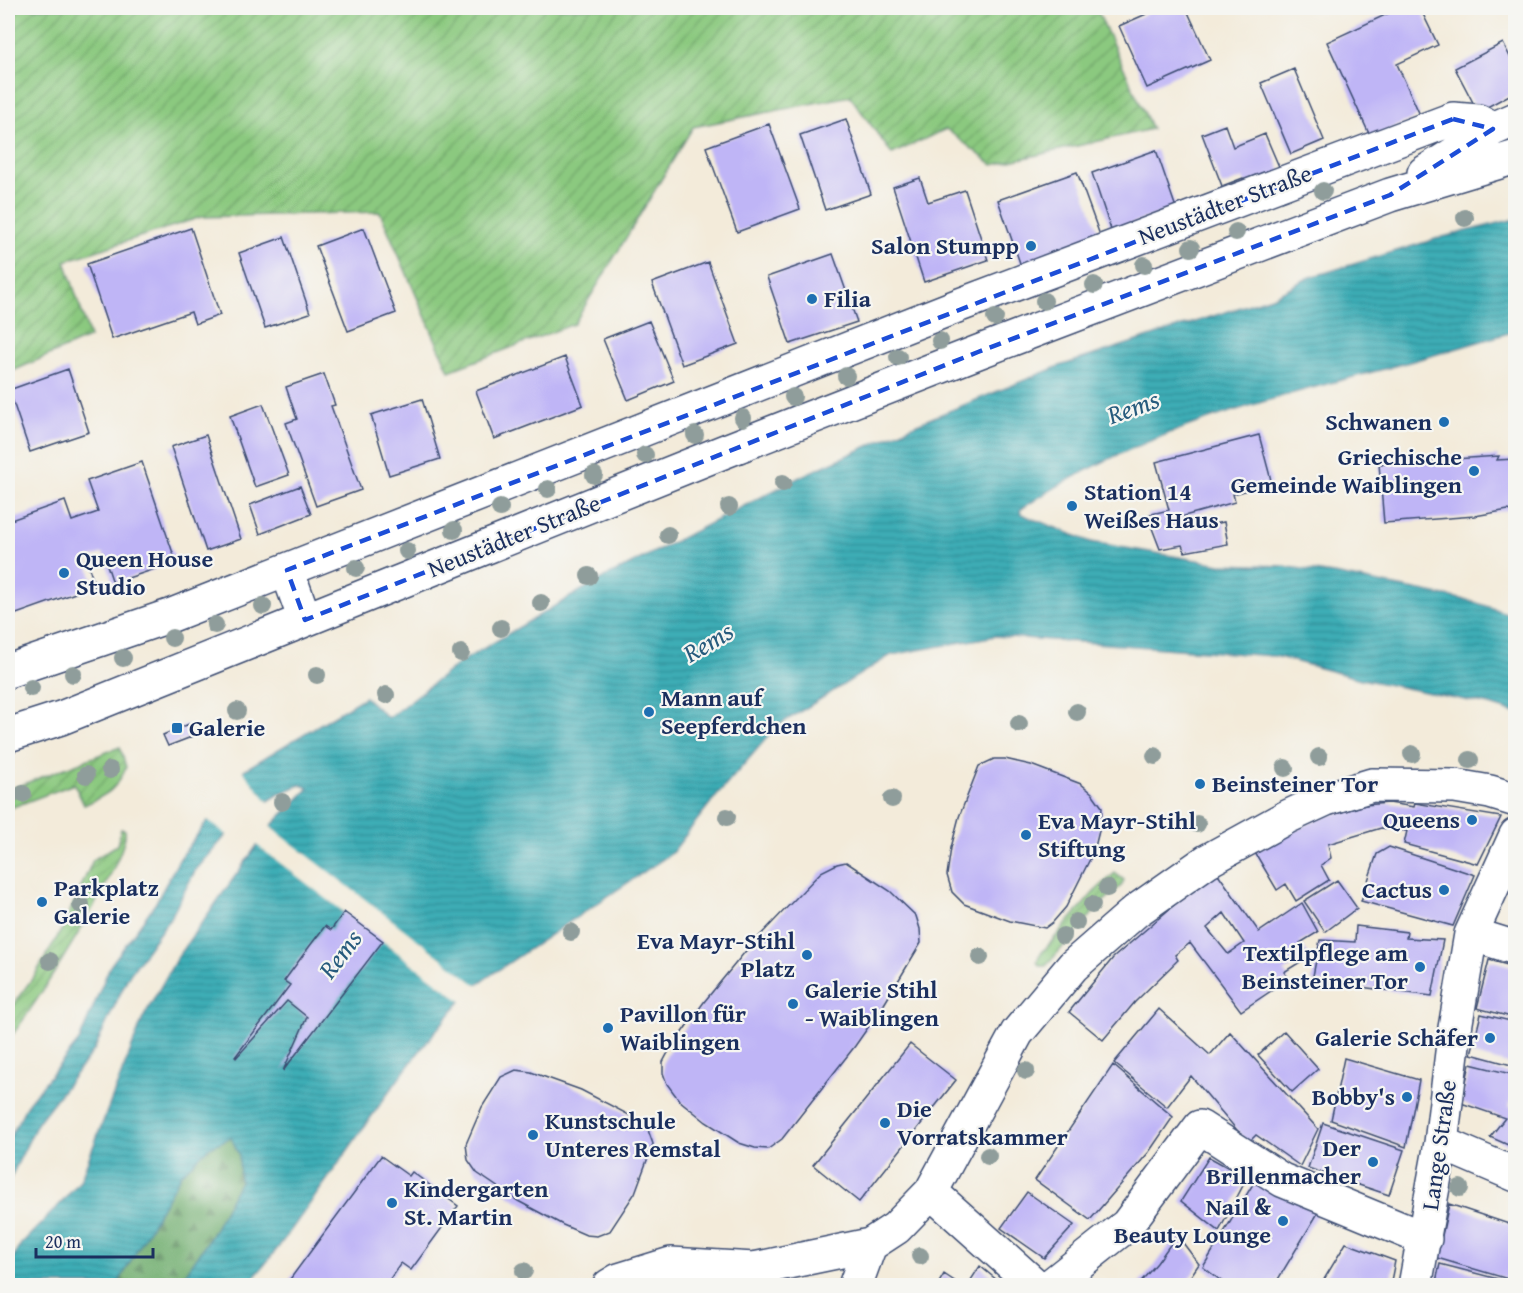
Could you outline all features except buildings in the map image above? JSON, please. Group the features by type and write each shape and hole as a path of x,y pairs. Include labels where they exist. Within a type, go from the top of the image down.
{"street":[{"name":"Neustädter Straße","path":"8,671 171,615 957,306 1454,119 1504,124"},
{"name":"Neustädter Straße","path":"1390,195 1504,124"},
{"name":"Neustädter Straße","path":"8,735 61,718 978,352 1390,195 1515,157"},
{"path":"957,306 978,352"},
{"path":"705,406 723,452"},
{"path":"287,570 305,620"},
{"path":"609,1286 619,1280 671,1264 754,1269 824,1255 870,1245 896,1228 931,1192 989,1111 1017,1033 1046,1016 1073,966 1136,911 1181,866 1207,861 1261,816 1326,799 1352,780 1372,785 1441,778 1455,786 1506,797"},
{"name":"Lange Straße","path":"1415,1286 1441,1143 1455,1028 1471,934 1515,835"},
{"path":"1471,934 1515,948"},
{"path":"1050,1286 1127,1226 1200,1126 1282,1180 1425,1239"},
{"path":"1441,1143 1515,1175"},
{"path":"931,1192 1036,1286"},
{"path":"855,1286 870,1245"}],"highlighted area":[{"path":"1453,119 1493,129 1390,195 978,352 305,620 287,570"}],"green space":[{"path":"8,8 1096,8 1152,129 993,165 946,129 892,154 850,96 693,127 574,324 449,371 380,212 201,217 65,261 90,337 8,373"},
{"path":"120,747 126,767 114,787 98,798 84,805 74,784 8,809 8,790"},
{"path":"121,829 125,830 123,845 96,901 56,969 8,1040 8,1011 35,975 62,929 93,860 117,845"},
{"path":"1115,873 1124,880 1122,885 1102,903 1046,966 1040,966 1037,962 1039,956 1094,892"},
{"path":"232,1137 239,1155 240,1181 210,1238 178,1285 117,1286 181,1174 208,1148"}],"water":[{"name":"Rems","path":"1515,219 1515,331 1289,394 1195,424 1105,461 1020,510 1021,514 1091,542 1220,564 1283,566 1339,575 1471,601 1515,616 1515,713 1490,705 1361,679 1275,656 995,636 891,655 777,726 708,806 672,853 476,985 416,1056 287,1236 247,1285 178,1285 210,1238 240,1181 239,1155 231,1137 208,1148 181,1174 117,1285 8,1285 8,1266 21,1244 80,1181 143,1018 178,956 271,826 309,788 300,785 281,793 241,818 195,871 172,915 128,977 94,1050 38,1122 8,1183 8,1141 28,1103 79,1041 110,966 155,904 179,860 244,770 365,697 388,718 459,663 592,584 804,475 917,424 1057,367 1272,297 1308,278 1439,238"}],"pier":[{"path":"241,769 269,803 243,821 230,837 205,818"},
{"path":"268,825 479,987 464,1003 254,843"}],"place":[{"name":"Salon Stumpp","path":"1031,246"},
{"name":"Filia","path":"812,299"},
{"name":"Schwanen","path":"1444,422"},
{"name":"Griechische Gemeinde Waiblingen","path":"1474,471"},
{"name":"Station 14 Weißes Haus","path":"1072,506"},
{"name":"Queen House Studio","path":"64,573"},
{"name":"Mann auf Seepferdchen","path":"649,712"},
{"name":"Galerie","path":"177,728"},
{"name":"Beinsteiner Tor","path":"1200,784"},
{"name":"Queens","path":"1472,820"},
{"name":"Eva Mayr-Stihl Stiftung","path":"1026,835"},
{"name":"Cactus","path":"1444,890"},
{"name":"Parkplatz Galerie","path":"42,902"},
{"name":"Eva Mayr-Stihl Platz","path":"807,955"},
{"name":"Textilpflege am Beinsteiner Tor","path":"1420,967"},
{"name":"Galerie Stihl - Waiblingen","path":"793,1004"},
{"name":"Pavillon für Waiblingen","path":"608,1028"},
{"name":"Galerie Schäfer","path":"1490,1038"},
{"name":"Bobby's","path":"1407,1097"},
{"name":"Die Vorratskammer","path":"885,1123"},
{"name":"Kunstschule Unteres Remstal","path":"533,1135"},
{"name":"Der Brillenmacher","path":"1373,1162"},
{"name":"Kindergarten St. Martin","path":"392,1203"},
{"name":"Nail & Beauty Lounge","path":"1283,1221"}]}
